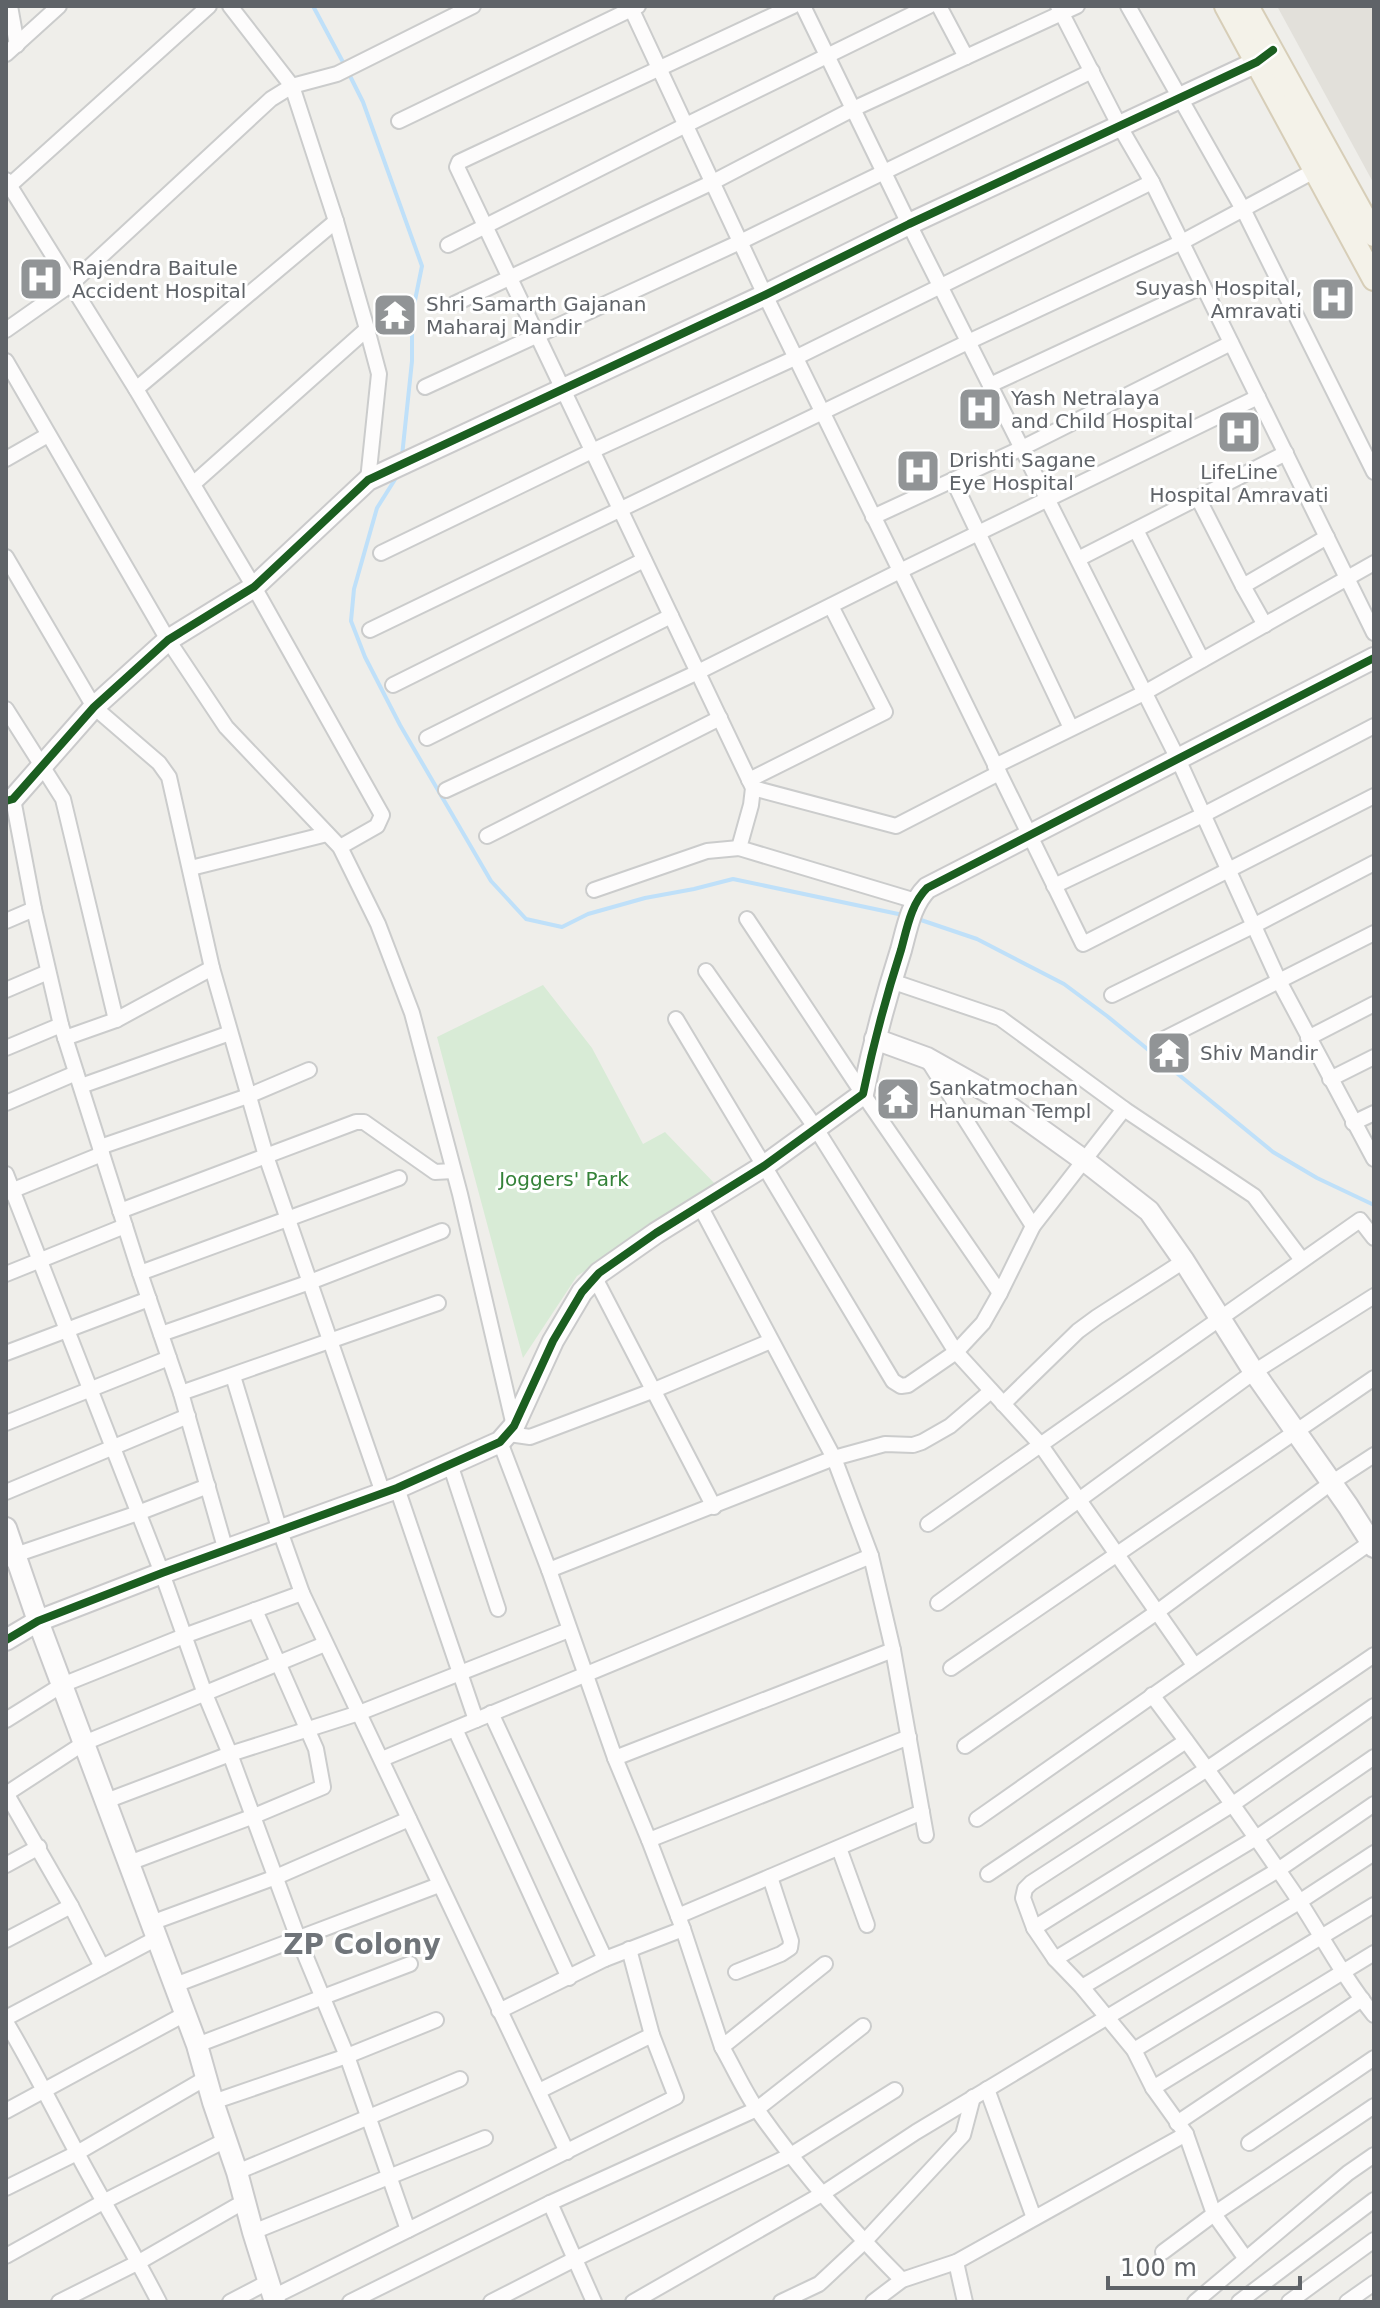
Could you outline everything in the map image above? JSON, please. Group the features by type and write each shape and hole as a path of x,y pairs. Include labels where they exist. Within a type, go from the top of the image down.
{"main road":[{"path":"1226,6 1265,56 1374,235"},
{"path":"1247,6 1314,171 1374,279"}],"street":[{"path":"10,6 11,49"},
{"path":"11,49 59,6"},
{"path":"209,6 8,183 254,587 382,815 377,826 340,847"},
{"path":"230,6 292,86 336,221 379,374 377,476"},
{"path":"6,330 70,285 271,99 292,86 337,74 454,10 473,6"},
{"path":"739,848 751,805 751,784 457,167 459,162 793,6"},
{"path":"803,6 1178,759 1279,981 1374,1159"},
{"path":"448,245 929,6"},
{"path":"939,6 966,57"},
{"path":"454,304 713,182 853,109 1060,10 1077,6"},
{"path":"1128,6 1244,211 1374,472"},
{"path":"399,121 633,7 795,358 1083,944 1374,796"},
{"path":"1060,10 1152,182 1374,633"},
{"path":"226,1551 181,1393 63,1031 9,800 94,707 168,640 254,587 377,476 1265,56"},
{"path":"425,387 740,242 1092,71"},
{"path":"370,630 1182,242 1314,171"},
{"path":"381,553 795,358 1152,182"},
{"path":"136,389 336,221"},
{"path":"990,385 1203,286"},
{"path":"193,484 367,329"},
{"path":"873,517 1022,448 1231,343"},
{"path":"6,361 168,640 226,727 340,847 378,924 412,1013 453,1171 508,1434 549,1570 615,1758 681,1923 722,2047 757,2109 791,2155 864,2242 902,2280"},
{"path":"446,790 698,672 1258,397"},
{"path":"6,459 48,435"},
{"path":"1078,559 1286,453"},
{"path":"953,480 1071,728"},
{"path":"1198,498 1265,625"},
{"path":"1136,530 1202,660"},
{"path":"1243,586 1327,537"},
{"path":"6,557 94,707 166,772 191,868 212,968 266,1156 331,1342 476,1720"},
{"path":"393,685 644,560"},
{"path":"751,784 896,826 1071,728 1144,693 1374,563"},
{"path":"751,784 885,712 831,606"},
{"path":"427,738 671,616"},
{"path":"508,1434 553,1341 582,1292 595,1278 656,1233 764,1166 863,1094 875,1039 912,913 927,888 1374,658"},
{"path":"6,709 63,799 116,1020"},
{"path":"487,836 720,718"},
{"path":"1054,886 1203,815 1374,726"},
{"path":"191,868 327,834"},
{"path":"594,890 707,851 739,848 912,913"},
{"path":"6,858 24,858"},
{"path":"1112,995 1374,863"},
{"path":"6,921 34,909"},
{"path":"747,919 1000,1293"},
{"path":"1160,1041 1374,933"},
{"path":"6,1048 63,1031 116,1020 212,968"},
{"path":"706,971 815,1127 956,1352 1040,1444 1194,1665"},
{"path":"6,990 48,972"},
{"path":"891,981 1000,1018 1124,1109 1254,1196 1302,1260"},
{"path":"1308,1038 1374,1004"},
{"path":"676,1019 896,1385 908,1385 956,1352 983,1323 1033,1226 1124,1109"},
{"path":"6,1103 230,1033"},
{"path":"875,1039 927,1058 993,1095 1149,1211 1254,1372 1373,1543 977,1819"},
{"path":"1330,1079 1374,1057"},
{"path":"927,1058 1033,1226"},
{"path":"9,1192 101,1151 309,1070"},
{"path":"1353,1123 1374,1113"},
{"path":"6,1274 123,1218 349,1123 364,1122 435,1172 453,1171"},
{"path":"6,1174 9,1192 40,1260 162,1573 298,1938 347,2056 408,2230"},
{"path":"140,1273 399,1178"},
{"path":"700,1206 834,1458 871,1556 893,1650 926,1835"},
{"path":"928,1524 1360,1220 1374,1238"},
{"path":"161,1334 310,1282 442,1231"},
{"path":"1003,1404 1087,1324 1184,1261"},
{"path":"595,1278 714,1507"},
{"path":"938,1603 1254,1372 1374,1296"},
{"path":"6,1353 149,1299"},
{"path":"181,1393 438,1303"},
{"path":"6,1640 38,1621 390,1490 508,1434 530,1437 652,1391 771,1341"},
{"path":"6,1423 169,1358"},
{"path":"233,1376 302,1593 567,2152"},
{"path":"951,1668 1374,1378"},
{"path":"549,1570 834,1458 885,1444 922,1442 950,1426 991,1391"},
{"path":"6,1492 188,1416"},
{"path":"965,1746 1374,1455"},
{"path":"450,1464 498,1609"},
{"path":"11,1557 208,1486"},
{"path":"6,1528 11,1557 38,1621 197,2045 272,2294"},
{"path":"382,1759 871,1556"},
{"path":"6,1720 62,1685 302,1593"},
{"path":"129,1863 323,1787 316,1749 255,1610"},
{"path":"106,1801 230,1754 359,1713 569,1630"},
{"path":"102,1967 39,1847 6,1794 84,1743 325,1644"},
{"path":"615,1758 893,1650"},
{"path":"1246,2259 1214,2214 1181,2129 1153,2088 1134,2050 1055,1959 1034,1928 1023,1898 1025,1889 1031,1883 1207,1769 1374,1655"},
{"path":"873,2302 902,2280 956,2262 1034,2218 1181,2129 1369,2005 1320,1938 1233,1804 1152,1695"},
{"path":"1034,1928 1233,1804 1374,1706"},
{"path":"491,1713 605,1959"},
{"path":"455,1729 569,1978"},
{"path":"649,1840 909,1737"},
{"path":"988,1874 1186,1741"},
{"path":"1055,1959 1256,1838 1374,1757"},
{"path":"1082,1987 1278,1870 1374,1804"},
{"path":"499,2011 770,1877 922,1812"},
{"path":"159,2302 6,2020 102,1967 154,1930 409,1819"},
{"path":"6,1865 39,1847"},
{"path":"839,1848 867,1925"},
{"path":"633,2302 822,2194 973,2097 1299,1902 1374,1853"},
{"path":"736,1972 790,1948 791,1941 770,1877"},
{"path":"175,1985 439,1885"},
{"path":"1134,2050 1374,1905"},
{"path":"6,1940 71,1906"},
{"path":"230,2302 272,2294 676,2097 652,2035 629,1949"},
{"path":"1153,2088 1374,1953"},
{"path":"197,2045 410,1964"},
{"path":"722,2047 825,1964"},
{"path":"6,2111 185,2014"},
{"path":"213,2102 347,2056 436,2020"},
{"path":"350,2302 550,2203 757,2109 863,2026"},
{"path":"539,2091 652,2035"},
{"path":"1249,2143 1374,2058"},
{"path":"6,2188 77,2153 206,2078"},
{"path":"237,2172 460,2079"},
{"path":"987,2089 1034,2218"},
{"path":"491,2302 791,2155 895,2090"},
{"path":"781,2302 819,2284 864,2242 963,2135 973,2097"},
{"path":"1163,2252 1374,2106"},
{"path":"253,2232 485,2138"},
{"path":"6,2256 105,2201 226,2140"},
{"path":"1195,2302 1348,2173 1374,2155"},
{"path":"1239,2302 1374,2200"},
{"path":"59,2302 139,2262 245,2201"},
{"path":"550,2203 594,2302"},
{"path":"1289,2302 1374,2240"},
{"path":"956,2262 965,2302"},
{"path":"1347,2302 1374,2283"}],"shaded area":[{"path":"1277,6 1374,6 1374,184"}],"green space":[{"name":"Joggers' Park","path":"543,985 592,1048 643,1144 665,1132 718,1187 577,1276 523,1358 437,1037"}],"waterway":[{"path":"313,6 344,64"},
{"path":"348,72 363,102 422,266 412,315 412,361 402,456"},
{"path":"399,473 377,508 354,589 351,621 365,657 400,725 491,881 526,919 562,927 588,914 733,879 903,915"},
{"path":"915,918 977,939 1064,984 1273,1152 1317,1178 1374,1205"}],"cycle path":[{"path":"6,801 13,799 94,707 168,640 254,587 368,480 1257,62 1273,50"},
{"path":"6,1640 38,1621 397,1488 500,1442 514,1426 553,1341 582,1292 599,1273 656,1233 764,1166 863,1094 908,925 917,901 927,888 1374,658"}],"place":[{"name":"Rajendra Baitule Accident Hospital","path":"41,279"},
{"name":"Suyash Hospital, Amravati","path":"1333,299"},
{"name":"Shri Samarth Gajanan Maharaj Mandir","path":"395,315"},
{"name":"Yash Netralaya and Child Hospital","path":"980,409"},
{"name":"LifeLine Hospital Amravati","path":"1239,432"},
{"name":"Drishti Sagane Eye Hospital","path":"918,471"},
{"name":"Shiv Mandir","path":"1169,1053"},
{"name":"Sankatmochan Hanuman Templ","path":"898,1099"}],"district":[{"name":"ZP Colony","path":"362,1944"}]}
